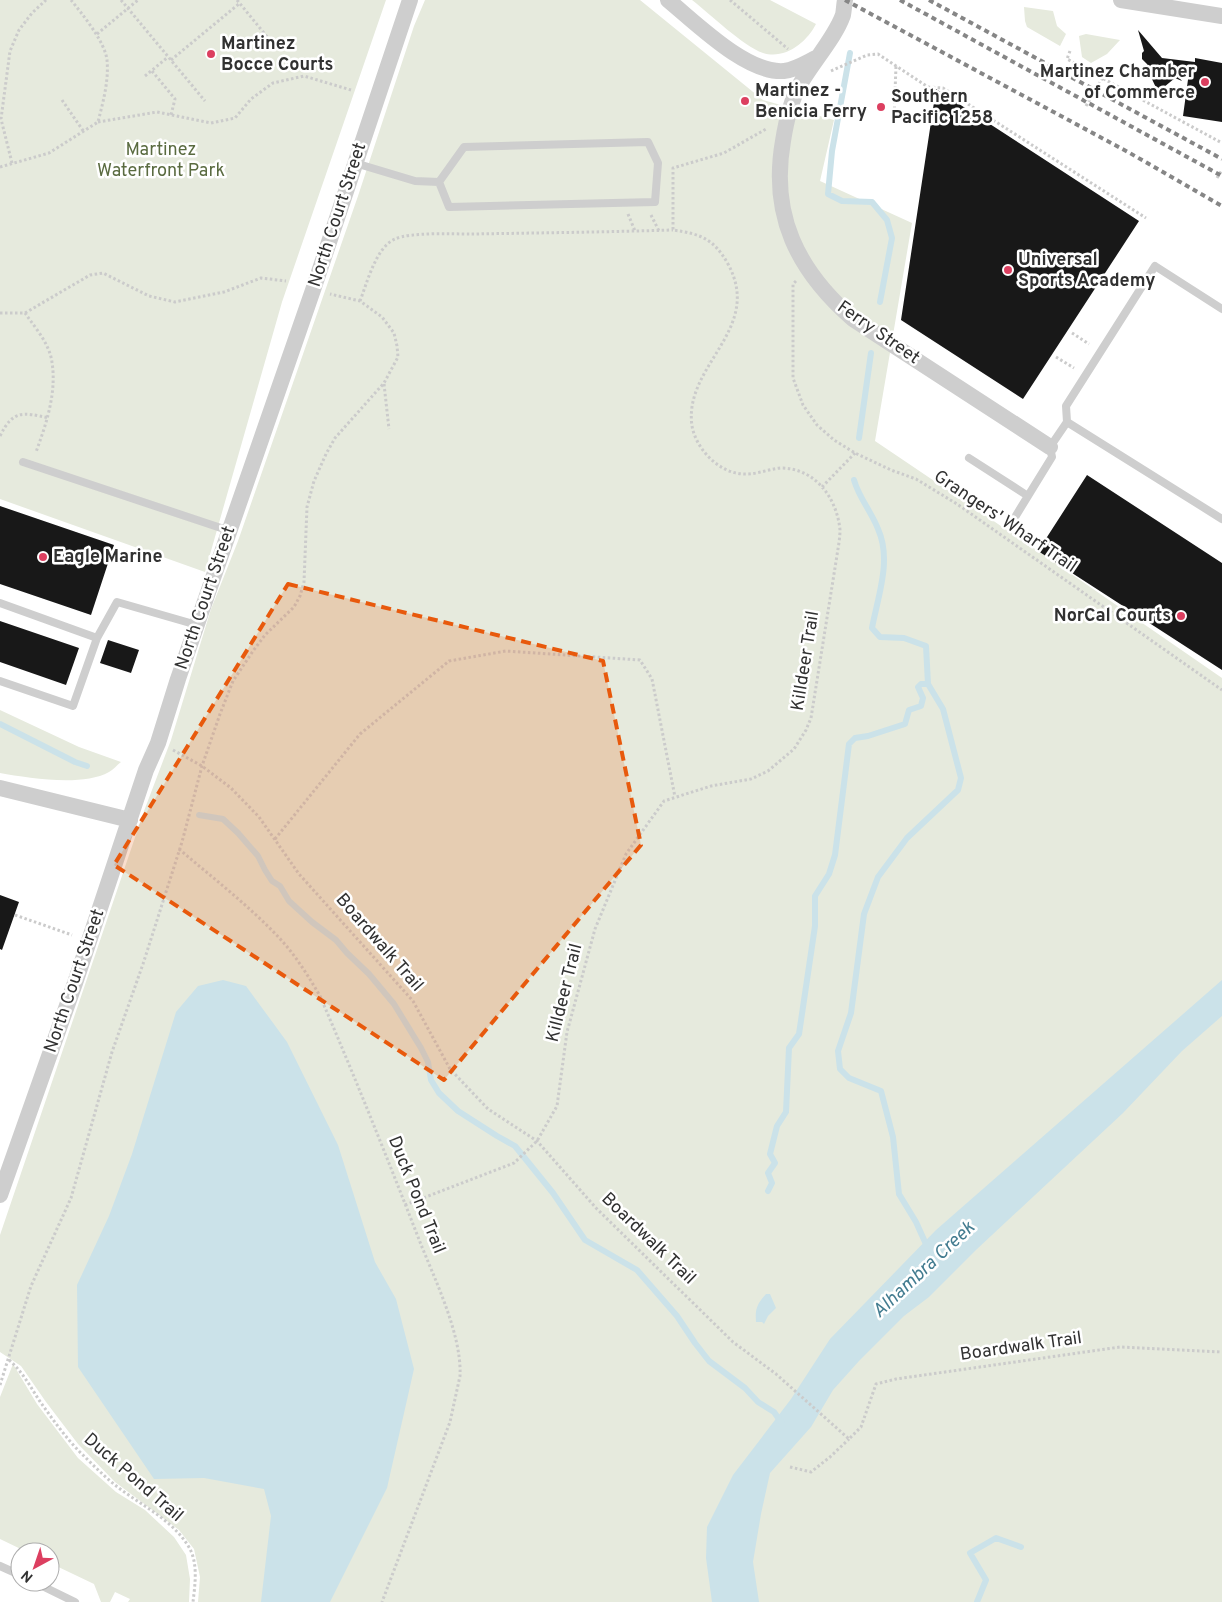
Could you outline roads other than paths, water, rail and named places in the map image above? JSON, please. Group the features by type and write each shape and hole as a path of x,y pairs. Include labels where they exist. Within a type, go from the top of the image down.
{"street":[{"name":"North Court Street","path":"0,1196 146,770 158,743 178,679 410,0"},
{"path":"668,0 744,61 760,68 773,71 788,71 816,58"},
{"name":"Ferry Street","path":"845,0 843,14 799,87 791,105 779,163 779,187 784,215 794,244 809,272 833,302 853,319 1050,447"},
{"path":"1121,0 1222,16"},
{"path":"0,788 130,820"}],"lane":[{"path":"648,142 658,163 655,202 449,207 438,182 464,147 648,142"},
{"path":"355,163 415,181 438,182"},
{"path":"1012,522 1052,457 1050,447 1067,422 1066,406 1155,266 1222,308"},
{"path":"1067,422 1222,519"},
{"path":"969,458 1028,496"},
{"path":"23,462 230,531"},
{"path":"0,681 73,706 97,638 117,602 197,625"},
{"path":"0,603 97,638"},
{"path":"54,1592 75,1602"}],"water":[{"path":"223,980 246,986 287,1042 338,1145 375,1262 396,1299 414,1369 387,1488 330,1602 261,1602 271,1516 264,1489 204,1478 154,1479 78,1367 77,1285 109,1216 132,1154 176,1012 198,986"},
{"name":"Alhambra Creek","path":"1222,980 1222,1016 1182,1051 1123,1113 977,1249 929,1297 904,1316 833,1390 811,1427 770,1473 753,1562 759,1602 712,1602 706,1558 707,1527 733,1475 791,1399 830,1339 936,1230"},
{"path":"766,1294 770,1294 776,1308 768,1316 764,1324 756,1322 756,1314 757,1307"}],"waterway":[{"path":"850,53 832,151 828,194 842,201 872,202 887,220 892,238 880,302"},
{"path":"859,438 871,353"},
{"name":"Alhambra Creek","path":"854,480 878,529 884,553 884,566 872,628 880,637 904,638 926,646 928,684 943,709 961,778 958,790 907,838 878,877 864,914 851,1013 838,1051 840,1069 849,1078 881,1091 893,1137 899,1194 916,1222 925,1242 930,1247"},
{"path":"768,1191 772,1183 768,1173 775,1163 770,1154 777,1126 786,1112 789,1048 799,1034 815,926 815,896 829,874 835,855 849,744 855,738 868,736 905,724 909,710 921,706 923,698 918,687 921,684 928,684"},
{"path":"0,724 75,762 87,766"},
{"path":"199,815 223,819 238,833 258,856 272,881 280,886 289,901 336,940 369,974 394,1004 421,1048 428,1062 431,1080 439,1093 458,1111 515,1146 553,1193 585,1240 637,1270 677,1316 709,1361 745,1388 758,1402 774,1412 781,1422"},
{"path":"977,1602 986,1580 970,1553 996,1538 1021,1547"}],"railway":[{"path":"845,0 1128,152 1222,206"},
{"path":"900,0 1222,176"},
{"path":"929,0 1222,159"}],"place":[{"name":"Martinez Bocce Courts","path":"211,54"},
{"name":"Martinez Chamber of Commerce","path":"1205,82"},
{"name":"Martinez - Benicia Ferry","path":"745,101"},
{"name":"Southern Pacific 1258","path":"881,107"},
{"name":"Universal Sports Academy","path":"1008,270"},
{"name":"Eagle Marine","path":"43,557"},
{"name":"NorCal Courts","path":"1181,616"}],"park label":[{"name":"Martinez Waterfront Park","path":"161,160"}]}
